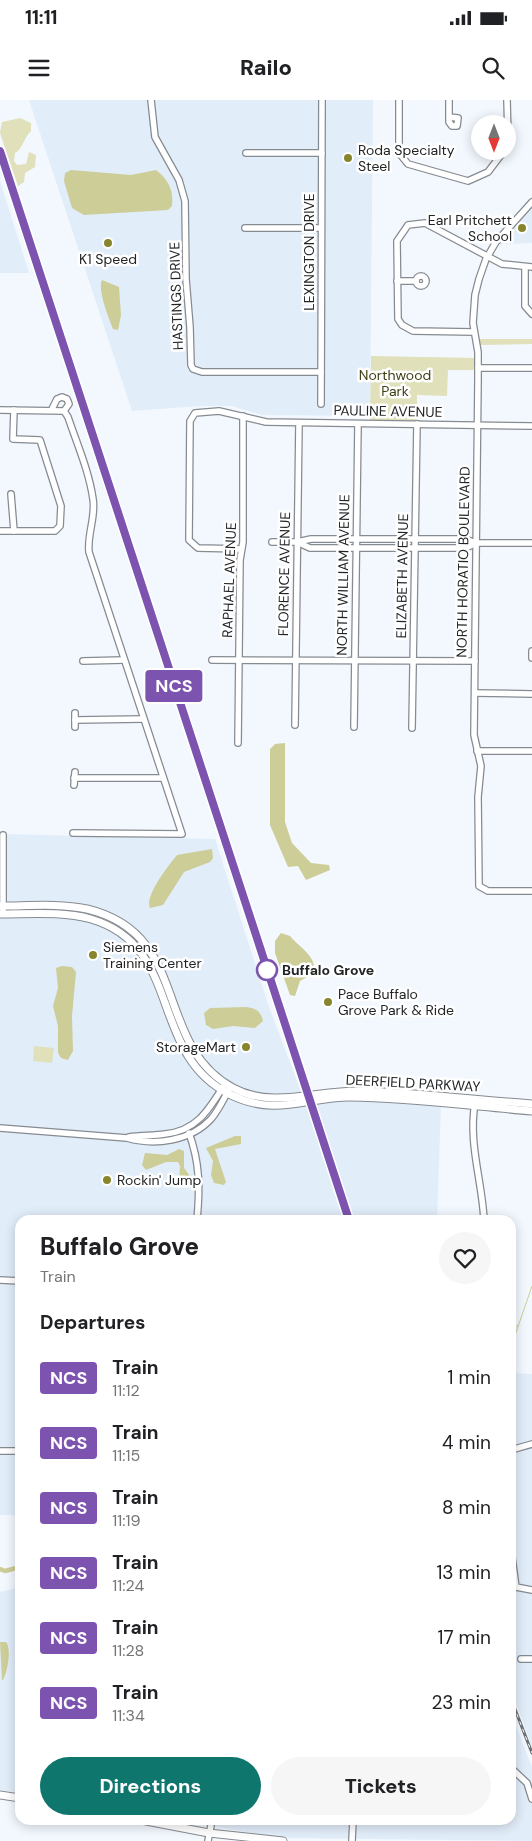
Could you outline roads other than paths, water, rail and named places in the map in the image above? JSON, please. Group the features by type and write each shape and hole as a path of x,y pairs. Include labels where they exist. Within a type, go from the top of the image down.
{"main road":[{"name":"DEERFIELD PARKWAY","path":"2,906 66,906 87,910 111,918 132,932 148,948 160,966 182,1029 192,1049 206,1069 226,1088"},
{"name":"DEERFIELD PARKWAY","path":"1,914 78,916 105,924 128,939 140,951 154,973 183,1051 198,1070 226,1088 273,1099 362,1091 532,1111"},
{"name":"DEERFIELD PARKWAY","path":"475,1103 532,1104"},
{"path":"0,1794 15,1797"},
{"path":"167,1825 209,1833 283,1841"}],"street":[{"name":"HASTINGS DRIVE","path":"151,100 155,137 179,180 186,201 186,279 190,327 190,365 193,369 202,372 321,372"},
{"name":"LEXINGTON DRIVE","path":"321,404 322,100"},
{"path":"399,100 399,153 408,164 468,181 488,172 497,160"},
{"path":"449,100 449,117"},
{"path":"507,100 507,115"},
{"path":"246,153 322,154"},
{"name":"NORTH HORATIO BOULEVARD","path":"532,202 511,222 487,257 475,295 474,332 478,368 474,735 481,766 478,797 479,886 488,891 532,891"},
{"path":"474,332 407,330 402,325 396,313 398,241 404,230 414,223 430,225 506,266 532,267"},
{"path":"245,228 322,228"},
{"path":"525,267 525,306 532,314"},
{"path":"397,281 416,281"},
{"path":"478,368 532,368"},
{"path":"52,409 57,400 62,398 67,399 69,404 64,411"},
{"path":"0,410 52,409 64,411 68,417 94,499 94,515 88,540 89,552 182,834 73,833"},
{"path":"0,531 52,531 58,530 60,526 61,506 40,440 14,439 14,410"},
{"name":"PAULINE AVENUE","path":"242,549 198,548 189,540 191,416 199,412 208,410 229,412 266,422 532,426"},
{"name":"RAPHAEL AVENUE","path":"238,744 243,416"},
{"name":"FLORENCE AVENUE","path":"295,726 299,422"},
{"name":"NORTH WILLIAM AVENUE","path":"354,727 358,424"},
{"name":"ELIZABETH AVENUE","path":"412,728 417,424"},
{"path":"11,494 14,531"},
{"path":"272,542 297,542 310,539 356,539 465,540 476,543 532,544"},
{"path":"297,542 310,548 356,549 466,548 476,543"},
{"path":"532,651 532,658"},
{"path":"83,661 124,660"},
{"path":"212,660 475,661"},
{"path":"475,694 532,694"},
{"path":"75,720 143,719"},
{"path":"477,751 532,751"},
{"path":"74,785 74,775 162,778"},
{"path":"1,914 3,835"},
{"path":"0,1128 127,1138 189,1131 210,1120 226,1088"},
{"path":"475,1103 472,1146 482,1192 484,1215"},
{"path":"189,1131 196,1152 200,1175 197,1215"},
{"path":"0,1280 15,1281"},
{"path":"516,1449 532,1444"},
{"path":"0,1450 15,1451"},
{"path":"516,1587 532,1590"},
{"path":"521,1659 532,1660"},
{"path":"516,1773 527,1783 532,1799"},
{"path":"208,1841 211,1825"},
{"path":"352,1825 352,1841"}],"waterway":[{"path":"516,1332 532,1286"},
{"path":"0,1569 5,1571 15,1568"}],"railway":[{"path":"0,152 347,1215"},
{"path":"516,1712 532,1753"}],"train":[{"name":"NCS","path":"0,151 164,659 193,741 347,1215"}],"place":[{"name":"Roda Specialty Steel","path":"348,158"},
{"name":"Earl Pritchett School","path":"522,228"},
{"name":"K1 Speed","path":"108,243"},
{"name":"Siemens Training Center","path":"93,955"},
{"name":"Buffalo Grove","path":"267,970"},
{"name":"Pace Buffalo Grove Park & Ride","path":"328,1002"},
{"name":"StorageMart","path":"246,1047"},
{"name":"Rockin' Jump","path":"107,1180"}],"park label":[{"name":"Northwood Park","path":"395,384"}]}
